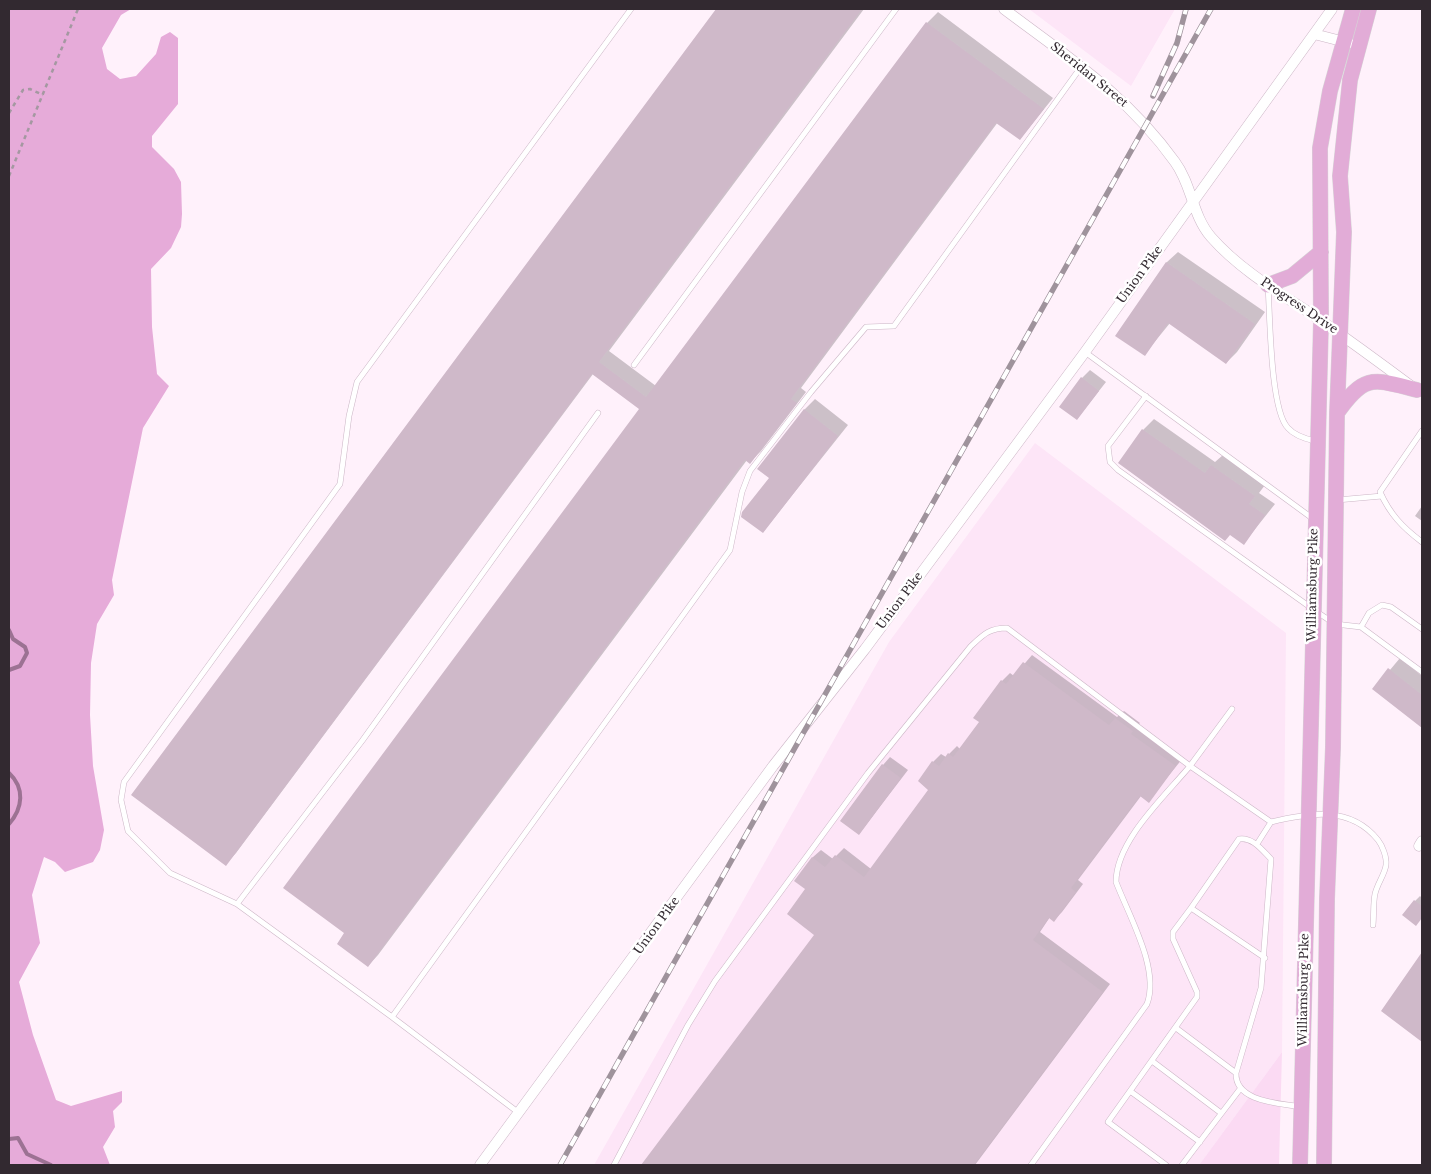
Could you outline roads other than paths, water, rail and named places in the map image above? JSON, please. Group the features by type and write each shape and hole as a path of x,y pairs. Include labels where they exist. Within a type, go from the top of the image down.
{"main road":[{"name":"Williamsburg Pike","path":"1300,1165 1314,520 1321,321 1320,148 1342,41 1353,9"},
{"name":"Williamsburg Pike","path":"1324,1165 1327,899 1335,624 1337,413 1344,232 1340,176 1349,88 1358,45 1369,9"},
{"path":"1268,285 1292,276 1321,252"},
{"path":"1337,413 1350,395 1366,382 1381,381 1420,392"}],"street":[{"name":"Sheridan Street","path":"1004,9 1082,66 1120,97 1146,124 1177,165 1193,202"},
{"name":"Union Pike","path":"480,1165 773,766 865,648 1085,352 1209,177 1332,9"},
{"path":"1314,34 1358,45"},
{"name":"Progress Drive","path":"1193,202 1199,221 1211,237 1268,285 1420,392"}],"lane":[{"path":"520,1113 237,904 170,873 128,831 121,800 124,782 340,484 349,416 358,382 631,9"},
{"path":"634,365 896,9"},
{"path":"392,1017 730,550 742,492 750,470 811,392 866,327 894,326 1082,66"},
{"path":"1268,285 1276,399 1288,428 1306,439 1317,441"},
{"path":"1085,352 1314,520"},
{"path":"1146,396 1108,446 1110,462 1118,470 1335,624 1361,627 1422,672"},
{"path":"237,904 362,741 598,413"},
{"path":"1422,431 1420,439 1380,492 1387,508 1407,531 1422,542"},
{"path":"1337,500 1382,496"},
{"path":"1361,627 1369,613 1382,605 1391,607 1422,629"},
{"path":"614,1165 688,1025 715,981 868,772 971,646 987,631 1007,628 1190,766 1271,822"},
{"path":"1031,1165 1147,1004 1152,992 1147,961 1116,882 1116,870 1129,841 1190,766 1232,709"},
{"path":"1257,844 1271,822 1308,813 1330,814 1357,822 1370,829 1382,845 1386,864 1375,894 1373,925"},
{"path":"1166,1165 1108,1122 1197,996 1174,939 1173,932 1239,839 1245,838 1257,844 1271,859 1261,988 1236,1073 1235,1083 1240,1089 1258,1100 1301,1107"},
{"path":"1191,908 1264,958"},
{"path":"1176,1028 1236,1073"},
{"path":"1152,1061 1221,1113"},
{"path":"1182,1165 1240,1089"},
{"path":"1130,1091 1200,1142"}],"waterway":[{"path":"9,630 13,639 25,647 27,653 20,666 9,670"},
{"path":"9,773 18,785 20,792 17,811 9,824"},
{"path":"9,1139 18,1138 27,1154 51,1165"}],"railway":[{"path":"1153,96 1177,43 1186,9"},
{"path":"560,1165 1211,9"}]}
